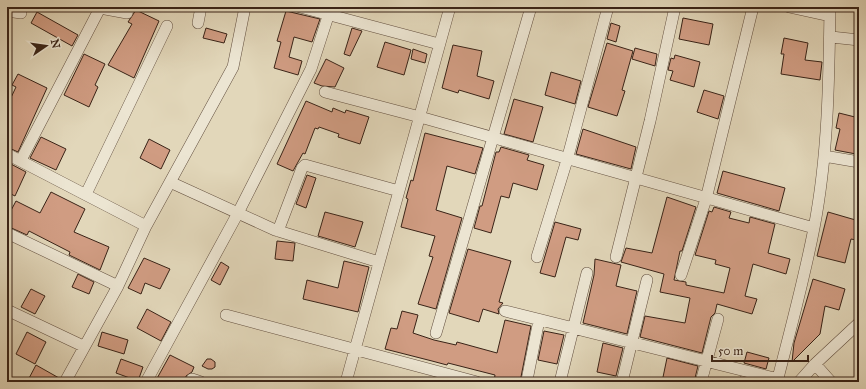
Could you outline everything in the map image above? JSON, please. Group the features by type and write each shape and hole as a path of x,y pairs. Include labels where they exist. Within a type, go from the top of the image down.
{"street":[{"path":"21,160 100,8 127,13 129,7"},
{"path":"198,23 201,7"},
{"path":"65,382 83,346 118,286 146,226 233,67 245,7"},
{"path":"300,7 330,11 439,44"},
{"path":"346,382 450,7"},
{"path":"436,333 531,7"},
{"path":"538,257 567,160 608,7"},
{"path":"616,257 675,7"},
{"path":"681,275 706,199 753,7"},
{"path":"505,311 777,381 814,228 824,156 831,37 830,11 789,7"},
{"path":"7,11 21,14"},
{"path":"146,382 238,213 311,69 330,11"},
{"path":"86,194 167,26"},
{"path":"831,37 859,40"},
{"path":"325,92 420,117 567,160 814,228"},
{"path":"7,154 146,226"},
{"path":"824,156 859,162"},
{"path":"278,231 302,168 305,165 399,192"},
{"path":"170,182 278,231 379,262"},
{"path":"7,233 118,286"},
{"path":"560,382 587,273"},
{"path":"622,382 647,280"},
{"path":"7,310 83,346"},
{"path":"226,315 477,382"},
{"path":"702,382 718,319"},
{"path":"527,380 539,320"},
{"path":"799,382 815,364 859,323"},
{"path":"815,364 831,382"}],"building":[{"path":"136,10 159,21 134,78 108,65 132,24 128,22"},
{"path":"286,11 320,19 312,42 294,37 289,57 302,61 298,75 274,68 281,42 277,41"},
{"path":"37,12 78,35 72,46 31,23"},
{"path":"683,18 713,24 709,45 679,39"},
{"path":"611,23 620,26 616,42 607,39"},
{"path":"206,28 227,34 224,43 203,38"},
{"path":"352,28 362,31 350,56 344,54"},
{"path":"784,38 808,43 805,60 822,62 820,80 781,74 784,54 781,54"},
{"path":"385,42 411,50 404,75 377,67"},
{"path":"607,43 633,51 622,90 625,91 617,116 588,107"},
{"path":"453,45 482,51 477,76 494,81 489,99 459,90 458,93 442,88"},
{"path":"635,48 657,54 655,66 632,59"},
{"path":"413,49 427,54 425,63 411,59"},
{"path":"84,54 105,64 95,85 98,87 89,107 64,95"},
{"path":"675,55 700,62 694,87 670,80 673,71 668,70 671,58 674,59"},
{"path":"326,59 344,68 335,87 322,86 314,83"},
{"path":"551,72 581,81 575,104 545,95"},
{"path":"18,74 47,88 18,152 7,147 7,106 16,87 12,85"},
{"path":"704,90 724,96 718,119 697,112"},
{"path":"514,99 543,107 533,142 504,134"},
{"path":"306,101 332,112 333,108 345,113 346,110 369,117 360,144 338,137 339,134 319,127 318,129 315,128 305,154 303,153 293,171 277,164"},
{"path":"839,113 859,118 859,140 856,154 835,150 840,129 836,128"},
{"path":"583,129 636,147 631,169 576,154"},
{"path":"425,133 483,148 475,174 447,166 436,210 462,218 436,309 418,304 433,257 429,256 435,236 401,227 408,199 406,198 411,180 413,181"},
{"path":"41,137 66,149 56,170 30,158"},
{"path":"149,139 170,150 161,169 140,158"},
{"path":"501,147 529,155 527,160 544,165 537,190 513,183 509,198 501,196 491,233 474,228 480,206 482,206 496,152 499,152"},
{"path":"9,163 26,172 15,196 7,192 7,166"},
{"path":"723,171 785,188 779,211 717,193"},
{"path":"307,175 316,178 306,208 296,204"},
{"path":"51,192 85,209 74,232 109,247 100,270 69,255 70,252 29,231 27,235 7,226 7,218 16,201 40,213"},
{"path":"667,197 696,207 682,251 680,251 674,280 686,282 686,285 724,293 730,268 715,264 716,260 695,255 709,211 712,212 714,207 731,212 729,218 749,223 750,217 775,224 768,253 790,259 786,274 753,264 745,296 757,299 752,314 717,304 715,313 711,317 702,353 640,337 645,316 685,323 690,298 660,292 664,274 621,262 626,248 652,253"},
{"path":"325,212 363,222 355,247 318,236"},
{"path":"828,212 859,221 856,240 851,239 845,263 817,256"},
{"path":"555,222 581,229 578,240 566,237 555,277 540,273"},
{"path":"277,241 295,243 293,261 275,259"},
{"path":"468,249 511,261 499,302 503,303 498,309 499,314 483,309 479,322 449,313"},
{"path":"144,258 170,269 160,289 145,283 141,294 128,288"},
{"path":"595,259 621,265 616,286 637,291 627,334 583,323 594,275"},
{"path":"344,261 369,267 358,312 303,299 307,280 338,288"},
{"path":"221,262 229,267 220,285 211,280"},
{"path":"78,274 94,282 89,294 72,287"},
{"path":"813,279 845,289 839,310 825,306 820,334 792,362 794,343"},
{"path":"31,289 45,296 35,314 21,307"},
{"path":"147,309 171,322 161,341 137,328"},
{"path":"402,311 418,315 413,333 434,340 456,345 457,342 497,353 505,320 531,326 520,382 494,382 495,375 448,363 447,365 385,349 391,328 397,329"},
{"path":"544,331 564,335 557,364 538,360"},
{"path":"27,332 46,342 35,364 16,354"},
{"path":"102,332 128,340 124,354 98,346"},
{"path":"603,343 623,348 616,376 597,372"},
{"path":"747,352 769,358 766,369 744,363"},
{"path":"170,355 194,367 192,372 186,376 186,382 155,382"},
{"path":"667,358 698,366 694,382 662,382"},
{"path":"121,359 143,367 138,381 116,373"},
{"path":"207,359 211,359 215,362 215,367 208,369 202,366"},
{"path":"36,365 59,378 58,382 27,382"},
{"path":"740,377 761,382 739,382"}]}
